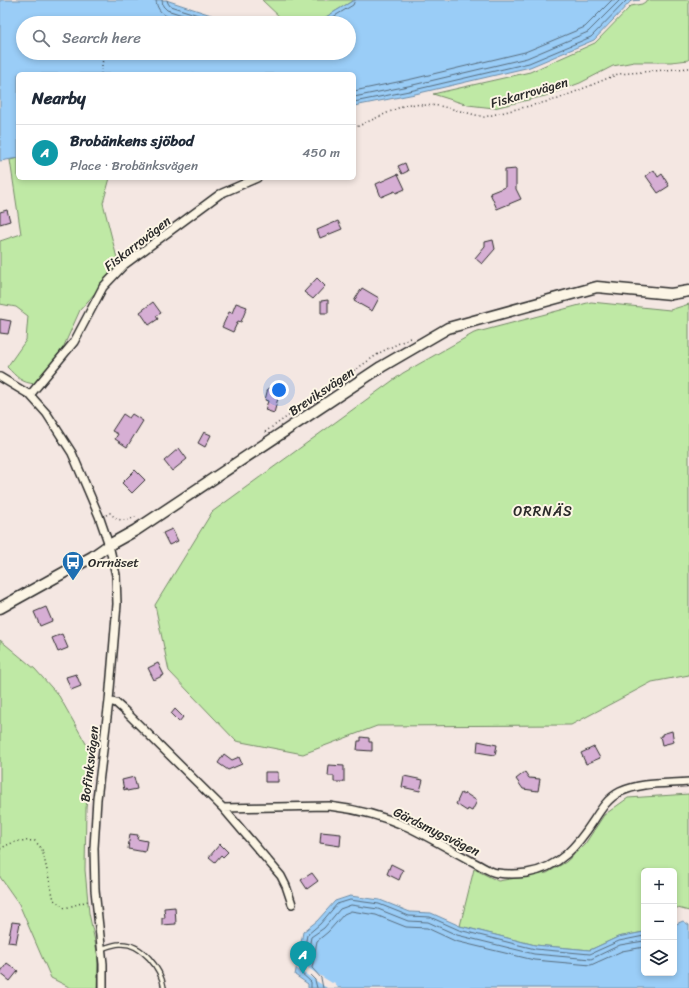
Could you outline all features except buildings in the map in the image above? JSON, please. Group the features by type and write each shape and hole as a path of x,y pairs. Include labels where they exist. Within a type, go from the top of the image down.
{"main road":[{"name":"Breviksvägen","path":"0,608 136,530 381,367 448,328 597,287 671,294 689,291"}],"street":[{"name":"Fiskarrovägen","path":"30,395 74,342 103,287 124,265 220,194 253,180"},
{"name":"Bofinksvägen","path":"0,377 30,395 47,414 72,453 99,516 109,545 116,575 117,604 109,701 95,821 94,869 103,988"},
{"path":"109,701 116,703 125,711 223,808 281,876 292,904"},
{"name":"Gärdsmygsvägen","path":"223,808 329,806 344,808 388,819 407,827 496,873 526,873 542,870 554,864 566,855 584,835 603,806 619,792 641,786 689,782"}],"lane":[{"path":"101,948 121,944 132,946 142,951 148,956 154,965 163,981 164,988"}],"path":[{"path":"102,72 103,60"},
{"name":"Fiskarrovägen","path":"356,127 407,104 440,106 484,117 558,98 618,74 689,68"},
{"path":"0,849 21,840 35,841 42,849 54,900 65,908 96,899"}],"green space":[{"path":"262,0 354,0 328,16 279,16"},
{"path":"648,0 689,0 689,60 671,62 634,62 613,66 580,83 545,96 494,108 468,105 433,94 530,72 595,43 631,6 642,4"},
{"path":"16,158 16,180 109,180 103,203 119,266 80,310 63,348 36,384 23,381 7,367 26,340 28,316 16,307 0,304 0,241 21,234 10,160"},
{"path":"591,302 670,310 689,304 689,675 652,682 571,725 377,726 303,754 236,741 169,671 155,605 212,512 403,373 474,333"},
{"path":"0,640 35,669 59,696 93,756 86,808 85,870 89,913 98,956 97,988 71,988 51,978 19,904 0,877"},
{"path":"689,794 689,911 677,908 677,868 641,868 641,933 618,937 590,950 535,945 460,926 474,869 498,881 547,873 566,862 585,844 604,815 628,798"}],"water":[{"path":"0,0 166,0 214,16 16,16 16,60 356,60 356,16 328,16 354,0 640,0 631,1 594,40 530,67 415,94 356,106 356,72 16,72 16,158 0,161"},
{"path":"350,896 380,900 410,912 431,913 460,926 535,945 590,950 618,937 641,933 641,976 677,976 677,924 683,921 689,925 689,988 308,988 308,984 295,975 303,932 317,921 335,901"}],"pier":[{"path":"297,961 332,983 334,982 338,988 327,988 296,968"}],"place":[{"name":"Orrnäset","path":"73,582"},
{"name":"Brobänkens sjöbod","path":"303,974"}],"district":[{"name":"ORRNÄS","path":"543,511"}]}
